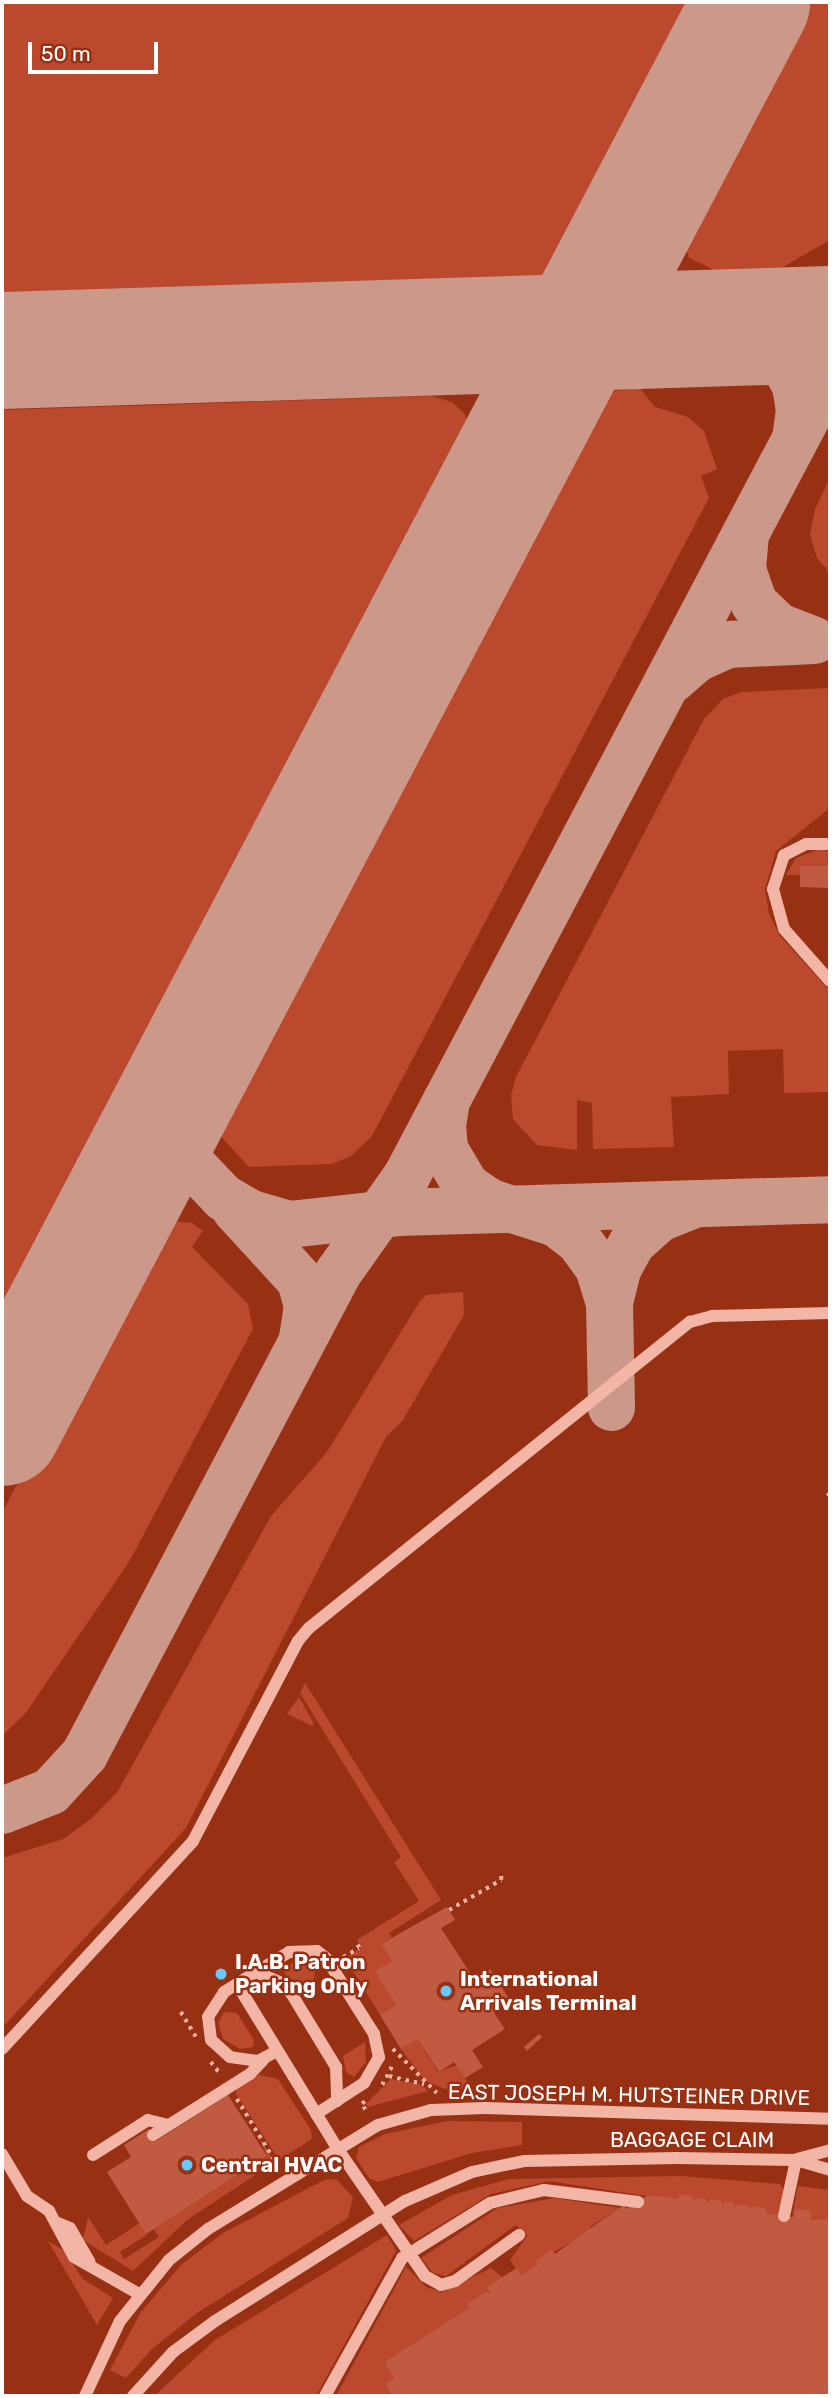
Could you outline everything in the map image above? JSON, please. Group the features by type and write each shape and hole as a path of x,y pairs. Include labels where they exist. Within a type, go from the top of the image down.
{"street":[{"path":"830,844 806,844 784,855 772,889 784,929 830,981"},
{"path":"2,2049 193,1841 309,1628 690,1322 712,1316 830,1313"},
{"path":"263,2060 230,2057 209,2035 207,2023 214,2004 237,1984 296,1951 317,1951 326,1958 379,2050 369,2077 316,2114"},
{"path":"256,1972 279,1982 291,1993 336,2067 337,2101"},
{"path":"237,1984 337,2148 429,2279 448,2284 519,2235"},
{"path":"153,2135 250,2074 263,2060 278,2051"},
{"name":"EAST JOSEPH M. HUTSTEINER DRIVE","path":"85,2396 108,2340 138,2294 169,2260 208,2229 378,2124 431,2110 830,2119"},
{"path":"93,2155 148,2120 168,2126"},
{"path":"784,2216 796,2160 830,2150"},
{"path":"2,2154 27,2196 49,2211 58,2223 60,2236 74,2257 90,2262 138,2294"},
{"name":"BAGGAGE CLAIM","path":"132,2396 184,2342 425,2190 472,2172 552,2160 796,2160 830,2170"},
{"path":"325,2396 397,2265 409,2254 490,2203 516,2194 553,2190 638,2202"}],"path":[{"path":"449,1910 501,1880 501,1873"},
{"path":"393,2049 426,2085 437,2093"},
{"path":"389,2076 426,2085"}],"shaded area":[{"path":"2,2 703,2 560,275 2,292"},
{"path":"792,2 830,2 830,240 783,267 714,270 689,258 678,225"},
{"path":"640,388 655,407 688,417 704,431 717,469 701,476 709,498 372,1136 351,1156 332,1164 249,1167 215,1130 217,1103 580,409 598,393"},
{"path":"431,396 452,402 464,413 470,429 468,452 2,1343 2,410"},
{"path":"830,478 830,573 817,558 810,535 815,509"},
{"path":"830,688 830,808 776,851 765,889 769,914 780,936 830,991 830,1092 784,1093 783,1049 728,1051 729,1094 671,1097 674,1147 593,1149 592,1103 577,1100 577,1150 537,1145 513,1119 511,1095 516,1077 704,719 723,699 741,692"},
{"path":"820,849 830,852 830,875 828,866 801,866 800,875 786,875 796,858"},
{"path":"170,1221 192,1223 203,1231 192,1247 248,1304 253,1329 129,1562 25,1714 2,1736 2,1513 147,1235"},
{"path":"463,1292 464,1315 403,1420 386,1437 186,1828 2,2028 2,1858 63,1839 91,1819 118,1791 271,1516 327,1452 420,1301 426,1295"},
{"path":"305,1683 441,1900 389,1933 392,1937 381,1944 392,1961 376,1971 396,2005 380,2015 345,1958 361,1948 357,1940 419,1901 394,1862 401,1857 300,1693"},
{"path":"299,1697 313,1722 313,1726 287,1714"},
{"path":"294,1962 315,1966 314,1982 296,1982 285,1975 284,1967"},
{"path":"224,2012 237,2013 254,2040 253,2047 240,2049 223,2039 218,2023"},
{"path":"418,2039 438,2072 457,2065 472,2089 445,2089 424,2080 401,2049"},
{"path":"365,2042 366,2062 354,2077 346,2072 343,2056"},
{"path":"259,2075 278,2079 311,2130 312,2139 279,2160 236,2094 236,2089"},
{"path":"391,2079 422,2085 428,2091 368,2107 366,2104"},
{"path":"447,2121 522,2122 522,2145 472,2153 378,2182 369,2178 356,2158 359,2147 385,2134"},
{"path":"258,2135 275,2162 187,2220 133,2271 83,2240 88,2217 106,2245 140,2223 147,2235 120,2252 124,2259 159,2237 154,2229 267,2156"},
{"path":"681,2176 780,2184 784,2190 778,2215 766,2213 766,2208 753,2206 748,2210 749,2205 738,2204 734,2208 735,2204 723,2206 720,2201 709,2199 708,2204 706,2199 696,2197 694,2202 693,2197 679,2195 678,2199 646,2196 549,2181 491,2194 414,2241 399,2225 452,2195 509,2179"},
{"path":"336,2179 353,2197 348,2218 197,2313 152,2349 126,2378 110,2370 141,2312 182,2264 223,2233 324,2180"},
{"path":"798,2186 830,2190 830,2218 811,2220 812,2211 795,2208 792,2217"},
{"path":"554,2198 621,2208 608,2215 610,2219 605,2217 590,2227 592,2231 535,2262 537,2265 521,2275 510,2260 527,2236 516,2225 446,2276 433,2273 421,2258 498,2208"},
{"path":"387,2235 396,2251 316,2396 154,2396 215,2340"},
{"path":"48,2241 63,2250 83,2279 113,2298 97,2325"},
{"path":"406,2267 426,2287 442,2292 491,2268 502,2277 486,2287 491,2294 467,2304 469,2308 384,2362 394,2378 385,2384 392,2396 336,2396"}],"building":[{"path":"800,866 829,866 828,888 800,887"},
{"name":"International Arrivals Terminal","path":"447,1907 455,1920 441,1928 474,1979 490,1969 511,2002 494,2013 505,2029 472,2050 483,2067 465,2078 454,2062 439,2072 418,2039 401,2049 380,2015 396,2005 375,1971 392,1961 381,1944"},
{"path":"539,2034 542,2037 527,2051 524,2047"},
{"name":"Central HVAC","path":"228,2095 267,2156 146,2234 107,2172 131,2157 124,2145 149,2129 156,2141"},
{"path":"679,2194 693,2197 694,2202 696,2197 706,2199 708,2204 709,2199 721,2201 723,2206 724,2201 735,2203 734,2208 738,2204 749,2205 748,2210 752,2206 766,2208 766,2213 793,2217 795,2208 812,2211 811,2220 830,2218 830,2396 392,2396 385,2384 394,2378 384,2362 469,2308 467,2304 486,2292 491,2294 486,2287 517,2268 521,2275 537,2265 534,2262 552,2250 555,2254 606,2217 610,2219 608,2216 624,2205 626,2209 648,2195 678,2199"}],"taxiway":[{"path":"723,324 830,320"},
{"path":"606,331 620,335 720,331 761,342 782,361 795,385 799,410 795,437"},
{"path":"2,1810 50,1791 84,1754 338,1272 406,1176 830,372"},
{"path":"745,534 742,569 754,603 778,626 812,639"},
{"path":"672,679 696,658 727,644 814,640"},
{"path":"446,1100 442,1125 444,1149 466,1186 490,1202 556,1223 579,1241 598,1267 609,1302 611,1407"},
{"path":"156,1127 223,1197 250,1216"},
{"path":"223,1197 251,1213 289,1224 397,1212 830,1199"},
{"path":"609,1302 618,1267 632,1242 659,1218 691,1205"},
{"path":"235,1209 300,1280 307,1306 302,1339"}],"runway":[{"path":"2,1427 751,2"},
{"path":"2,350 830,324"}],"place":[{"name":"I.A.B. Patron Parking Only","path":"221,1974"},
{"name":"International Arrivals Terminal","path":"446,1991"},
{"name":"Central HVAC","path":"187,2165"}]}
